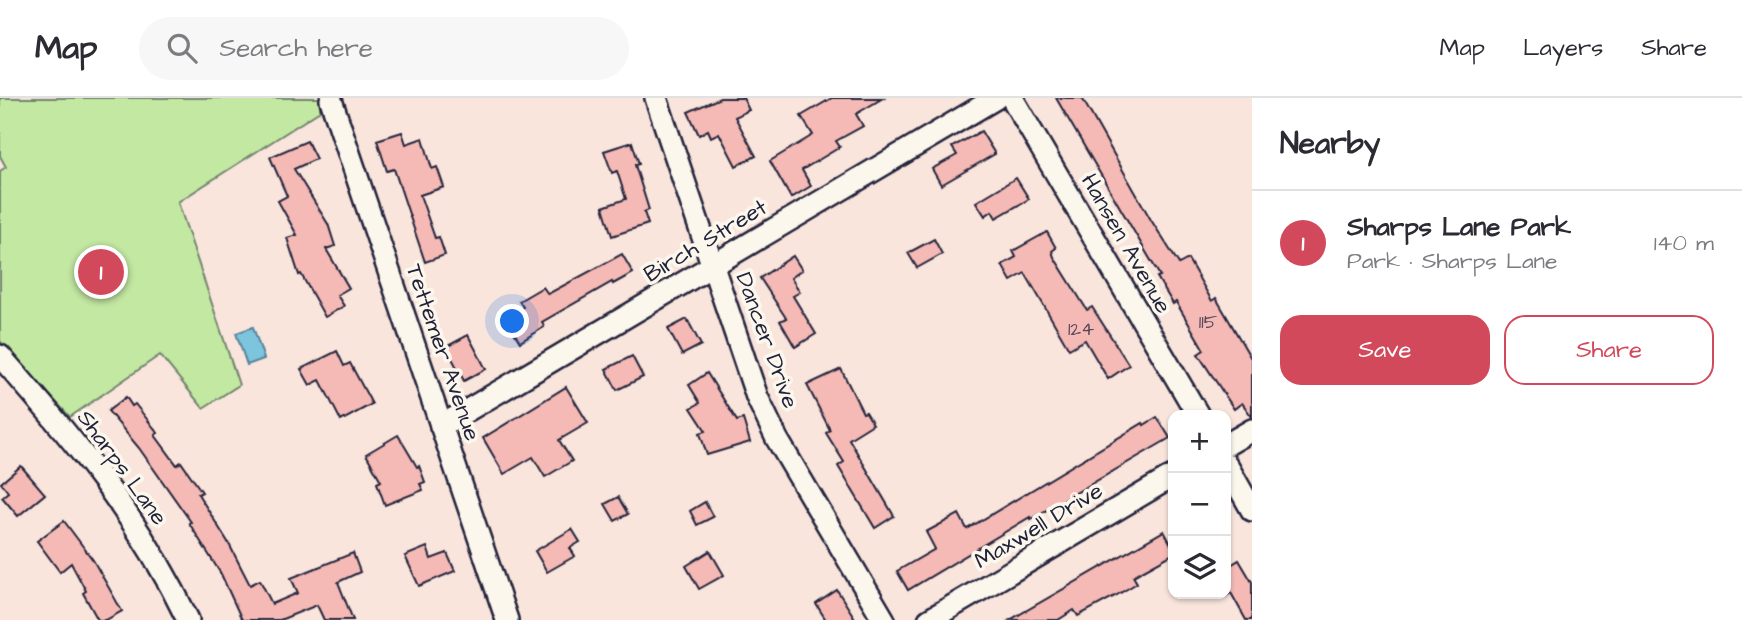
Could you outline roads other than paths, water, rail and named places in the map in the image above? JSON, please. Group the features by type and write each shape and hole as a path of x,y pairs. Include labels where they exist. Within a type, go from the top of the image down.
{"street":[{"name":"Dancer Drive","path":"656,98 757,397 776,439 884,620"},
{"name":"Birch Street","path":"440,426 996,98"},
{"name":"Hansen Avenue","path":"1012,98 1195,410"},
{"name":"Tettemer Avenue","path":"331,100 507,620"},
{"name":"Sharps Lane","path":"0,356 107,482 142,535 188,620"},
{"path":"1231,442 1252,430"},
{"path":"1231,473 1252,510"},
{"name":"Maxwell Drive","path":"929,620 1168,479"}],"water":[{"path":"253,327 264,359 247,365 236,333"}],"place":[{"name":"Sharps Lane Park","path":"101,272"}]}
